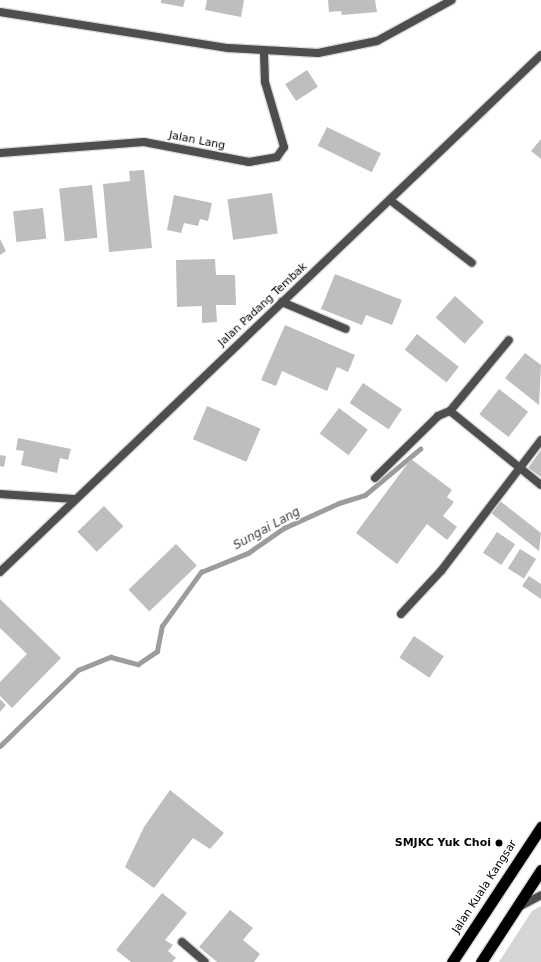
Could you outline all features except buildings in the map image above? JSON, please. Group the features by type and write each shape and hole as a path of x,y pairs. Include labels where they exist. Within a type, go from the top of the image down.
{"highway":[{"name":"Jalan Kuala Kangsar","path":"452,962 541,827"},
{"path":"481,962 541,870"}],"street":[{"path":"0,12 264,50 318,53 376,41 452,0"},
{"name":"Jalan Lang","path":"0,153 144,142 249,162 277,156 284,147 265,82 264,50"},
{"name":"Jalan Padang Tembak","path":"0,572 74,499 541,55"},
{"path":"390,200 472,263"},
{"path":"282,302 346,329"},
{"path":"375,478 438,416 450,410 509,340"},
{"path":"450,410 519,469 541,485"},
{"path":"401,614 442,571 541,440"},
{"path":"0,494 74,499"},
{"path":"516,909 541,895"},
{"path":"182,942 205,962"}],"shaded area":[{"path":"541,906 541,962 499,962 532,911"}],"waterway":[{"name":"Sungai Lang","path":"0,746 78,670 111,657 138,664 157,651 162,626 201,572 248,553 284,528 339,503 365,495 420,449"}],"place":[{"name":"SMJKC Yuk Choi","path":"499,843"}]}
